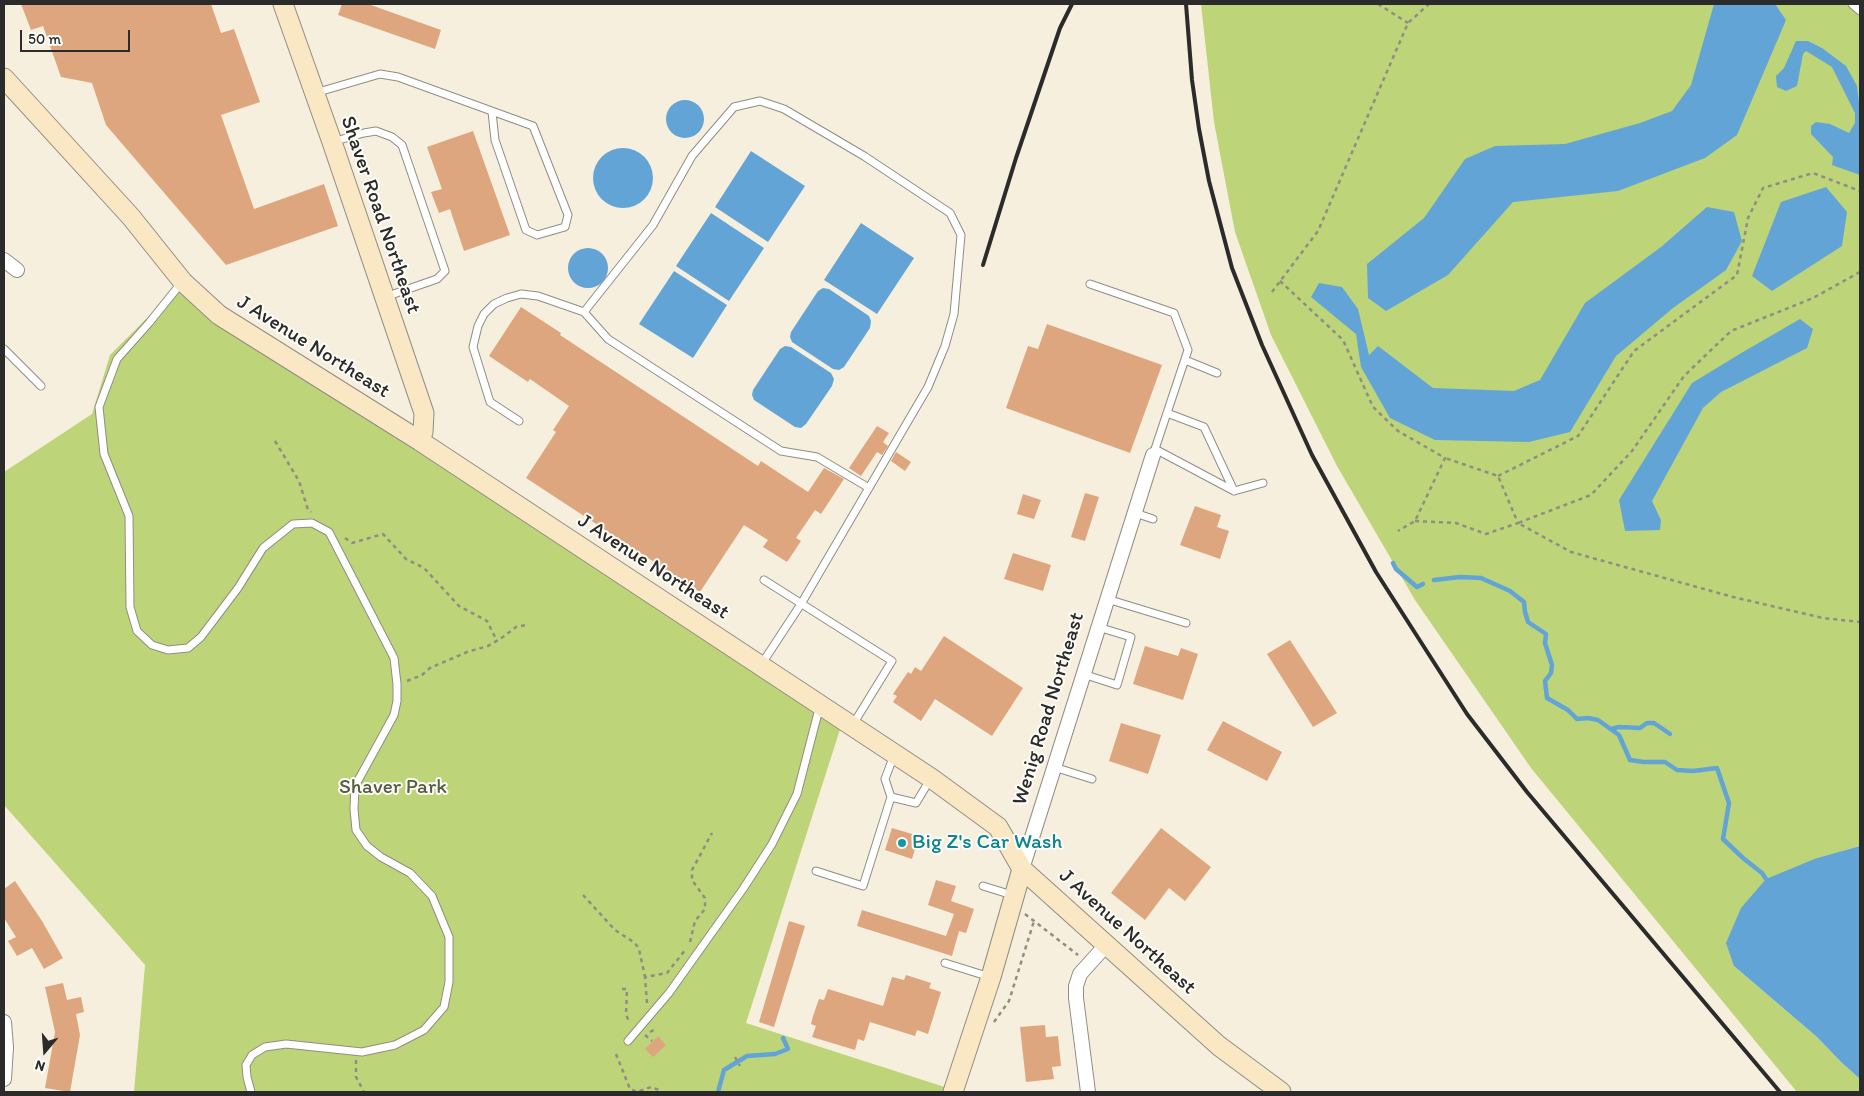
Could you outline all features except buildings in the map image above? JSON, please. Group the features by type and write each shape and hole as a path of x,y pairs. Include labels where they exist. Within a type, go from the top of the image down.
{"street":[{"name":"Shaver Road Northeast","path":"283,4 424,413 424,432 420,441"},
{"name":"J Avenue Northeast","path":"4,78 131,217 182,282 219,315 420,441 931,778 998,826 1022,869 1219,1046 1281,1092"},
{"path":"4,260 17,270"},
{"name":"Wenig Road Northeast","path":"953,1092 991,977 1019,904 1022,869 1154,452"},
{"path":"1088,1092 1076,986 1080,974 1107,944"},
{"path":"4,1022 6,1047 4,1079"}],"lane":[{"path":"1852,4 1860,11"},
{"path":"315,93 380,74 398,77 533,126 568,215 565,227 537,235 526,230 495,140 492,112"},
{"path":"584,312 653,225 692,156 734,107 760,101 784,109 864,156 950,213 960,235 954,314 946,346 928,387 801,604 760,665"},
{"path":"332,142 364,132 376,131 392,136 402,145 445,271 437,279 384,298"},
{"path":"182,282 117,359 99,407 104,454 129,516 130,607 137,631 152,645 168,650 188,648 201,638 238,588 263,548 293,524 312,523 329,532 394,658 397,684 397,701 394,715 354,786 356,830 367,846 381,857 410,873 432,896 448,937 449,982 444,1007 424,1030 395,1045 362,1052 286,1044 265,1047 252,1055 246,1066 250,1092"},
{"path":"1090,284 1174,313 1188,350 1154,452 1234,491 1263,483"},
{"path":"518,421 490,402 473,348 478,326 484,314 494,304 521,294 538,296 584,312 608,338 781,451 817,457 869,488"},
{"path":"4,349 41,386"},
{"path":"1185,360 1218,373"},
{"path":"1167,413 1204,427 1234,491"},
{"path":"1135,513 1153,519"},
{"path":"764,580 892,661 852,726"},
{"path":"1107,599 1186,623"},
{"path":"1083,674 1116,684 1131,637 1098,627"},
{"path":"628,1041 669,993 743,889 772,844 797,794 820,705"},
{"path":"816,871 863,886 891,796 885,779 894,754"},
{"path":"1054,767 1092,779"},
{"path":"891,796 916,803 931,778"},
{"path":"983,886 1019,904"},
{"path":"946,963 991,977"}],"path":[{"path":"1378,4 1408,23"},
{"path":"1272,292 1318,231 1408,23 1429,4"},
{"path":"1280,281 1343,340 1373,406 1398,431 1445,458 1498,476 1578,436 1634,350 1737,275 1748,218 1763,188 1813,173 1860,191"},
{"path":"1398,531 1415,522 1456,523 1486,534 1591,495 1632,451 1684,376 1731,331 1813,298 1860,272"},
{"path":"275,441 299,481 308,510 316,516"},
{"path":"1415,522 1445,458"},
{"path":"1498,476 1518,523 1570,552 1733,597 1823,618 1860,622"},
{"path":"345,538 352,543 383,534 406,559 424,568 460,606 488,620 497,641"},
{"path":"397,684 422,675 430,668 468,652 488,646 516,627 526,625"},
{"path":"645,977 667,973 691,941 695,921 705,909 705,898 692,880 692,870 712,833"},
{"path":"583,895 615,930 635,943 639,949 645,977 647,1004"},
{"path":"1019,904 1034,921 1089,964"},
{"path":"992,1025 1009,1001 1034,921"},
{"path":"622,989 627,989 626,1014 629,1022 638,1029"},
{"path":"629,1022 635,1016"},
{"path":"356,1051 356,1077 364,1092"},
{"path":"616,1054 630,1090 637,1092 652,1087 660,1092"},
{"path":"735,1057 740,1066"}],"green space":[{"path":"1201,4 1860,4 1860,846 1817,858 1734,966 1817,1037 1860,1079 1860,1092 1797,1092 1531,768 1415,600 1337,466 1271,335 1235,232 1214,122"},
{"name":"Shaver Park","path":"183,282 843,720 746,1023 954,1090 953,1092 134,1092 145,965 4,805 4,472 92,414 110,355"}],"water":[{"path":"1714,4 1775,4 1786,20 1737,135 1705,158 1618,191 1513,202 1448,275 1386,311 1368,298 1367,264 1424,218 1465,159 1495,146 1565,144 1640,123 1672,111 1691,85"},
{"path":"1796,41 1808,41 1822,48 1846,66 1857,86 1860,112 1860,175 1832,165 1833,157 1811,134 1811,126 1816,122 1830,124 1849,133 1855,123 1855,113 1832,67 1806,51 1803,54 1797,86 1786,91 1777,87 1776,76 1784,68"},
{"path":"685,100 698,106 704,119 698,132 685,138 672,132 666,119 672,106"},
{"path":"623,148 640,153 648,161 653,178 648,195 640,203 623,208 606,203 598,195 593,178 598,161 606,153"},
{"path":"751,151 805,186 768,242 715,207"},
{"path":"1826,187 1847,212 1842,246 1772,291 1752,276 1781,202"},
{"path":"1707,207 1734,212 1742,241 1726,270 1673,308 1616,356 1570,432 1529,442 1435,440 1390,418 1361,367 1356,334 1311,297 1319,283 1342,287 1358,309 1369,355 1378,346 1433,388 1514,391 1540,380 1585,303 1661,247"},
{"path":"711,213 764,248 729,301 676,266"},
{"path":"861,223 914,258 877,314 824,280"},
{"path":"588,248 602,254 608,268 602,282 588,288 574,282 568,268 574,254"},
{"path":"674,271 727,305 693,358 639,324"},
{"path":"823,288 829,289 869,316 871,321 870,328 844,367 839,370 833,369 792,342 790,337 791,332 818,291"},
{"path":"1800,319 1813,329 1807,348 1721,392 1703,408 1652,501 1661,520 1660,530 1625,531 1619,500 1692,383"},
{"path":"785,346 791,347 831,373 834,379 832,386 806,424 801,428 795,427 754,400 752,395 753,390 780,349"},
{"path":"1860,846 1860,1079 1817,1037 1734,966 1726,943 1741,908 1766,879 1817,858"}],"waterway":[{"path":"1393,563 1396,569 1417,587 1423,584"},
{"path":"1434,580 1460,577 1481,578 1510,591 1524,602 1528,622 1546,634 1545,643 1552,665 1551,673 1545,681 1547,698 1568,710 1577,719 1588,718 1598,720 1619,735 1630,760 1665,762 1677,770 1693,771 1717,768 1729,803 1723,839 1762,873 1766,879"},
{"path":"1611,729 1619,727 1640,728 1647,723 1654,723 1670,734"},
{"path":"718,1092 724,1070 747,1056 775,1054 788,1049 783,1038"}],"railway":[{"path":"983,265 1016,158 1060,28 1072,4"},
{"path":"1186,4 1192,80 1199,129 1209,181 1232,268 1262,345 1312,455 1376,572 1467,714 1527,792 1780,1092"}],"place":[{"name":"Big Z's Car Wash","path":"902,843"}]}
